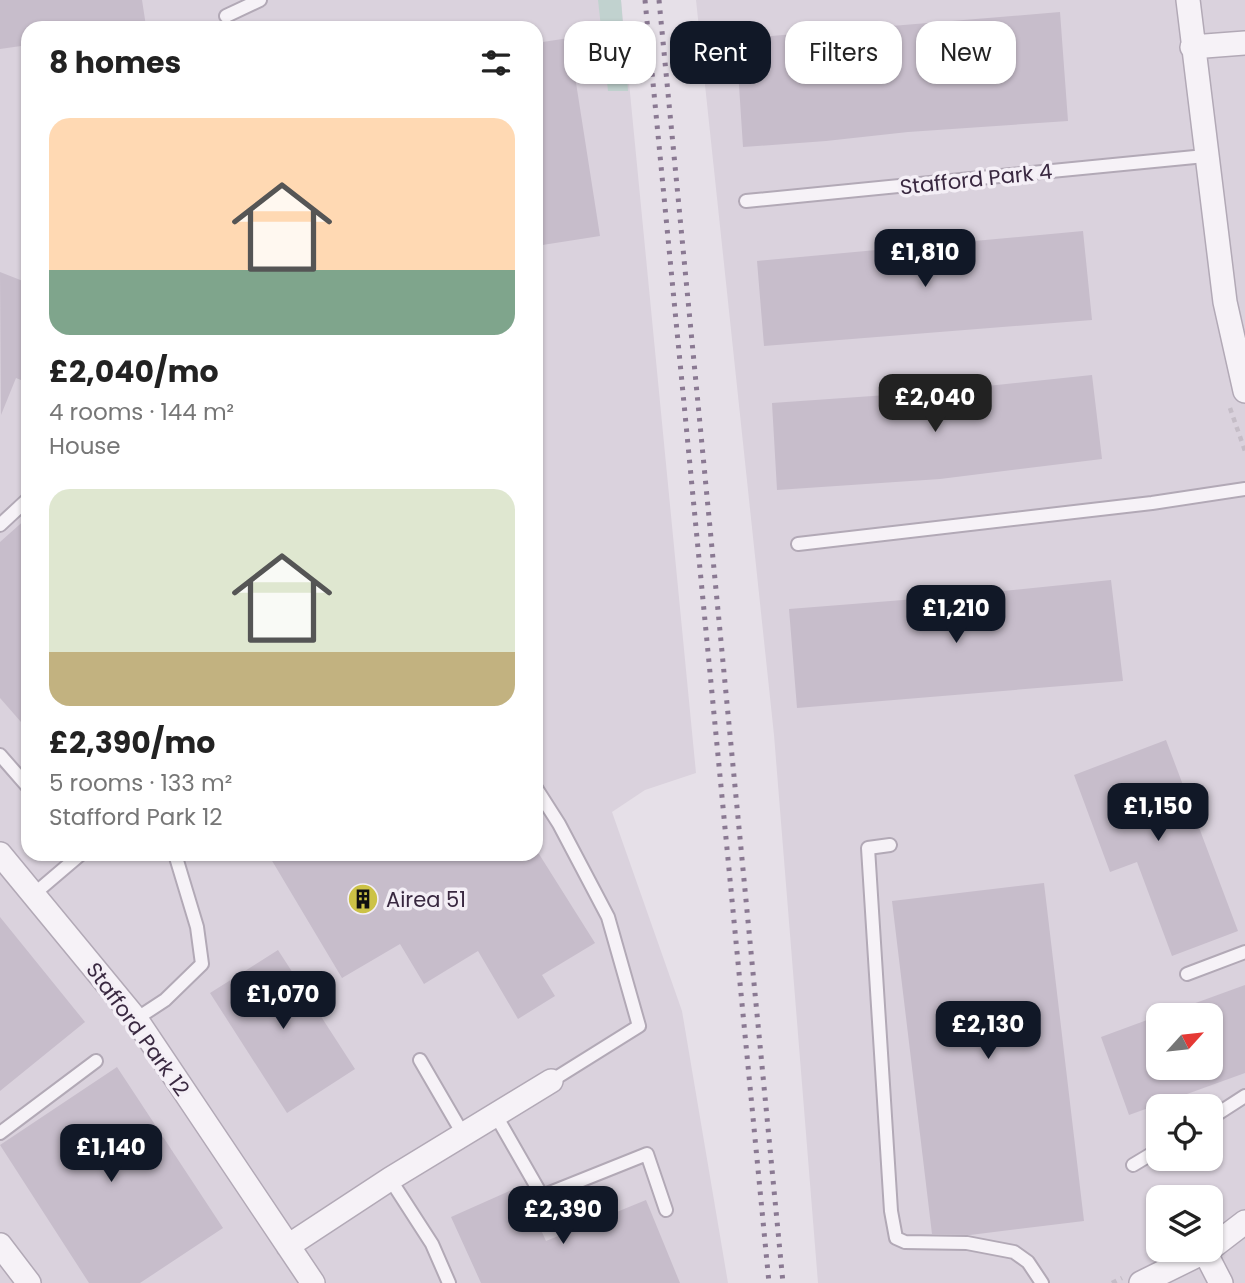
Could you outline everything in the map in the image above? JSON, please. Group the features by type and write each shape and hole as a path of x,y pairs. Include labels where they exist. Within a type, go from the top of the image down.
{"street":[{"path":"1188,0 1225,302 1245,391"},
{"path":"1192,47 1245,43"},
{"name":"Stafford Park 12","path":"0,855 136,1019 313,1283"},
{"path":"288,1246 463,1133 551,1081"},
{"path":"1223,1239 1245,1222"},
{"path":"0,1244 29,1283"},
{"path":"1141,1283 1184,1262"},
{"path":"1213,1262 1221,1283"}],"lane":[{"path":"226,16 260,0"},
{"name":"Stafford Park 4","path":"746,201 1205,156"},
{"path":"798,544 1164,502 1245,489"},
{"path":"0,525 21,506"},
{"path":"0,755 21,779"},
{"path":"543,799 608,917 639,1026 551,1081"},
{"path":"890,845 868,848 891,1211 896,1238 905,1242 967,1244 1014,1252 1028,1262 1042,1283"},
{"path":"34,894 73,861"},
{"path":"136,1019 166,1000 202,964 197,927 177,861"},
{"path":"1187,974 1245,952"},
{"path":"420,1060 463,1133"},
{"path":"0,1133 96,1061"},
{"path":"1223,1110 1245,1096"},
{"path":"495,1114 542,1196 647,1154 666,1210"},
{"path":"1133,1165 1146,1157"},
{"path":"390,1179 432,1244 449,1283"}],"shaded area":[{"path":"0,0 621,0 623,21 564,21 564,84 629,84 696,773 645,790 612,812 682,1011 728,1283 0,1283"},
{"path":"598,0 621,0 623,21 600,21"},
{"path":"696,0 1245,0 1245,1283 818,1283 774,735 705,84 771,84 771,21 698,21"},
{"path":"607,84 627,84 628,91 608,91"}],"building":[{"path":"0,0 142,0 145,21 21,21 21,46 0,49"},
{"path":"1060,12 1068,121 743,147 739,84 771,84 771,36 785,35 785,84 902,84 902,25 916,24 916,84 1016,84 1016,21 952,21"},
{"path":"564,39 564,84 576,84 600,236 543,245 543,42"},
{"path":"1083,231 1092,320 764,346 757,261"},
{"path":"0,272 21,280 21,380 16,378 1,415"},
{"path":"1092,375 1102,459 940,479 777,490 772,403 930,392"},
{"path":"21,523 21,722 0,698 0,542"},
{"path":"1111,580 1123,681 797,708 789,609"},
{"path":"1166,740 1238,931 1172,956 1137,862 1110,872 1074,775"},
{"path":"543,860 595,943 542,975 555,996 518,1019 478,951 424,984 400,944 342,978 272,861"},
{"path":"1044,883 1084,1221 970,1235 932,1234 892,901"},
{"path":"0,917 85,1022 0,1091"},
{"path":"278,950 355,1069 287,1113 210,993"},
{"path":"1245,985 1245,1073 1187,1094 1146,1094 1146,1109 1129,1115 1101,1037 1146,1020 1146,1080 1223,1080 1223,1003 1196,1003"},
{"path":"117,1067 223,1228 140,1283 89,1283 0,1145"},
{"path":"521,1186 546,1241 646,1200 680,1283 481,1283 451,1217"}],"railway":[{"path":"645,0 769,1283"},
{"path":"659,0 783,1283"}],"place":[{"name":"Airea 51","path":"363,899"}]}
